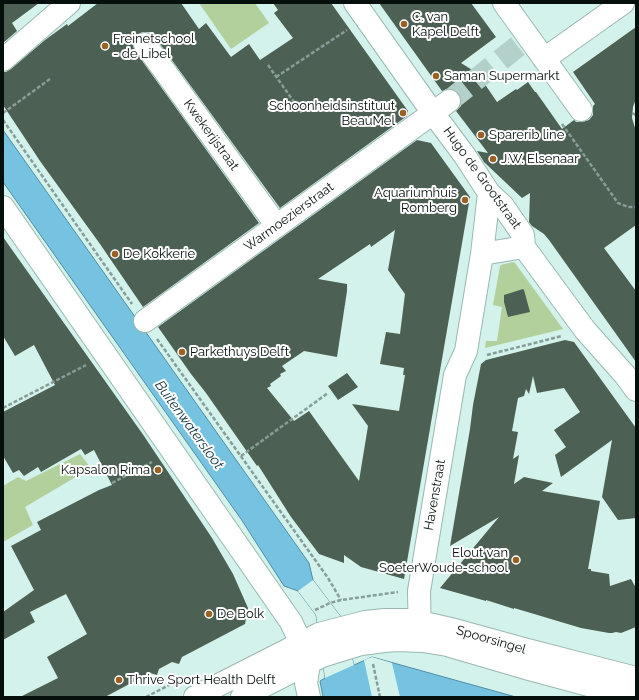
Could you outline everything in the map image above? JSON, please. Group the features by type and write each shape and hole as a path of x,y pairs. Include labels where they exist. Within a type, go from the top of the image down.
{"street":[{"path":"3,60 69,3"},
{"name":"Hugo de Grootstraat","path":"355,3 441,107 465,156 489,193 503,206 523,234 524,246 585,330 632,378"},
{"path":"504,3 581,110"},
{"path":"544,59 624,3"},
{"name":"Kwekerijstraat","path":"145,44 277,226"},
{"name":"Warmoezierstraat","path":"145,321 441,107"},
{"name":"Havenstraat","path":"420,631 419,591 455,376 466,351 482,254 489,193"},
{"path":"3,207 290,622 310,639 315,660 306,683 309,697"},
{"path":"482,254 524,246"},
{"name":"Spoorsingel","path":"346,637 365,622 408,620 420,631 455,630 524,649 630,690"},
{"path":"195,697 310,639 346,637"},
{"path":"242,697 315,660 346,637"}],"path":[{"path":"276,77 346,31"},
{"path":"268,65 301,112 308,107"},
{"path":"3,113 50,79"},
{"path":"581,110 562,124 618,203 628,207 636,207"},
{"path":"632,113 636,115"},
{"path":"3,120 328,578 341,600"},
{"path":"466,351 488,355 585,330"},
{"path":"3,408 106,354"},
{"path":"241,456 328,393"},
{"path":"112,484 172,451"},
{"path":"313,611 330,603 341,600 391,593 419,591"},
{"path":"373,663 380,697"}],"green space":[{"path":"199,3 255,3 269,23 231,49"},
{"path":"513,262 563,329 485,348 486,341 497,341 502,307 493,305 500,266"},
{"path":"80,454 91,468 25,507 33,525 3,542 3,486 18,477 26,481"}],"water":[{"name":"Buitenwatersloot","path":"3,130 309,563 313,580 341,617 354,665 372,657 516,697 323,697 320,681 325,678 316,615 298,591 284,586 241,519 3,182"}],"pier":[{"path":"313,580 341,617 354,665 325,678 316,615 298,591"},
{"path":"372,657 392,663 400,697 372,697 364,660"}],"building":[{"path":"3,3 39,3 12,23 17,31 3,43"},
{"path":"98,3 181,3 199,29 206,23 231,57 249,44 260,60 293,38 274,13 278,10 273,3 331,3 408,111 407,116 280,208 155,37 150,32 138,34 133,39 135,51 259,223 143,307 40,161 3,105 3,72 11,69 45,40 67,24 68,26"},
{"path":"379,3 471,3 496,37 461,63 482,76 482,80 497,102 528,82 562,129 574,120 576,122 582,122 589,120 593,115 593,106 595,104 573,72 636,27 636,99 633,107 632,118 636,131 636,225 604,248 636,291 636,362 549,240 529,222 530,193 522,198 484,162 477,151 488,153 456,111 461,106 459,94 454,89 442,91"},
{"path":"417,140 431,143 470,197 404,579 361,567 344,555 344,563 319,554 291,517 258,465 257,466 158,327","holes":["395,230 388,270 405,294 400,334 386,332 380,364 404,368 403,375 405,375 399,411 352,404 368,426 359,481 309,411 294,421 267,388 281,376 280,374 286,371 282,366 304,351 337,357 347,284 318,279 370,244 371,247"]},
{"path":"3,237 144,436 212,538 233,574 248,608 245,624 182,657 179,664 172,662 159,669 157,675 150,673 105,697 20,697 58,678 47,657 87,634 66,594 30,612 35,622 3,640 3,612 34,590 11,546 41,530 37,522 99,490 112,485 94,450 85,455 81,449 41,472 38,467 24,476 19,470 13,473 3,456 3,412 55,385 34,345 15,356 3,336"},
{"path":"523,289 530,312 508,317 504,302 504,295"},
{"path":"565,340 574,342 636,428 636,518 618,520 602,497 612,440 561,477 555,455 566,447 554,430 580,412 564,388 537,393 533,376 529,394 526,389 524,396 518,398 512,431 518,432 513,459 519,455 514,484 524,477 553,483 542,491 600,501 588,569 591,569 591,571 609,574 610,586 631,579 636,588 636,627 621,633 609,633 581,628 440,588 499,517 450,546 481,364 486,360"},
{"path":"347,373 358,387 338,400 328,386"}],"tunnel":[{"path":"449,101 528,38"}],"place":[{"name":"C. van Kapel Delft","path":"404,24"},
{"name":"Freinetschool - de Libel","path":"105,46"},
{"name":"Saman Supermarkt","path":"436,76"},
{"name":"Schoonheidsinstituut BeauMel","path":"403,113"},
{"name":"Sparerib line","path":"481,135"},
{"name":"J.W. Elsenaar","path":"493,159"},
{"name":"Aquariumhuis Romberg","path":"465,200"},
{"name":"De Kokkerie","path":"115,254"},
{"name":"Parkethuys Delft","path":"182,352"},
{"name":"Kapsalon Rima","path":"158,470"},
{"name":"Elout van SoeterWoude-school","path":"516,560"},
{"name":"De Bolk","path":"209,614"},
{"name":"Thrive Sport Health Delft","path":"119,680"}]}
